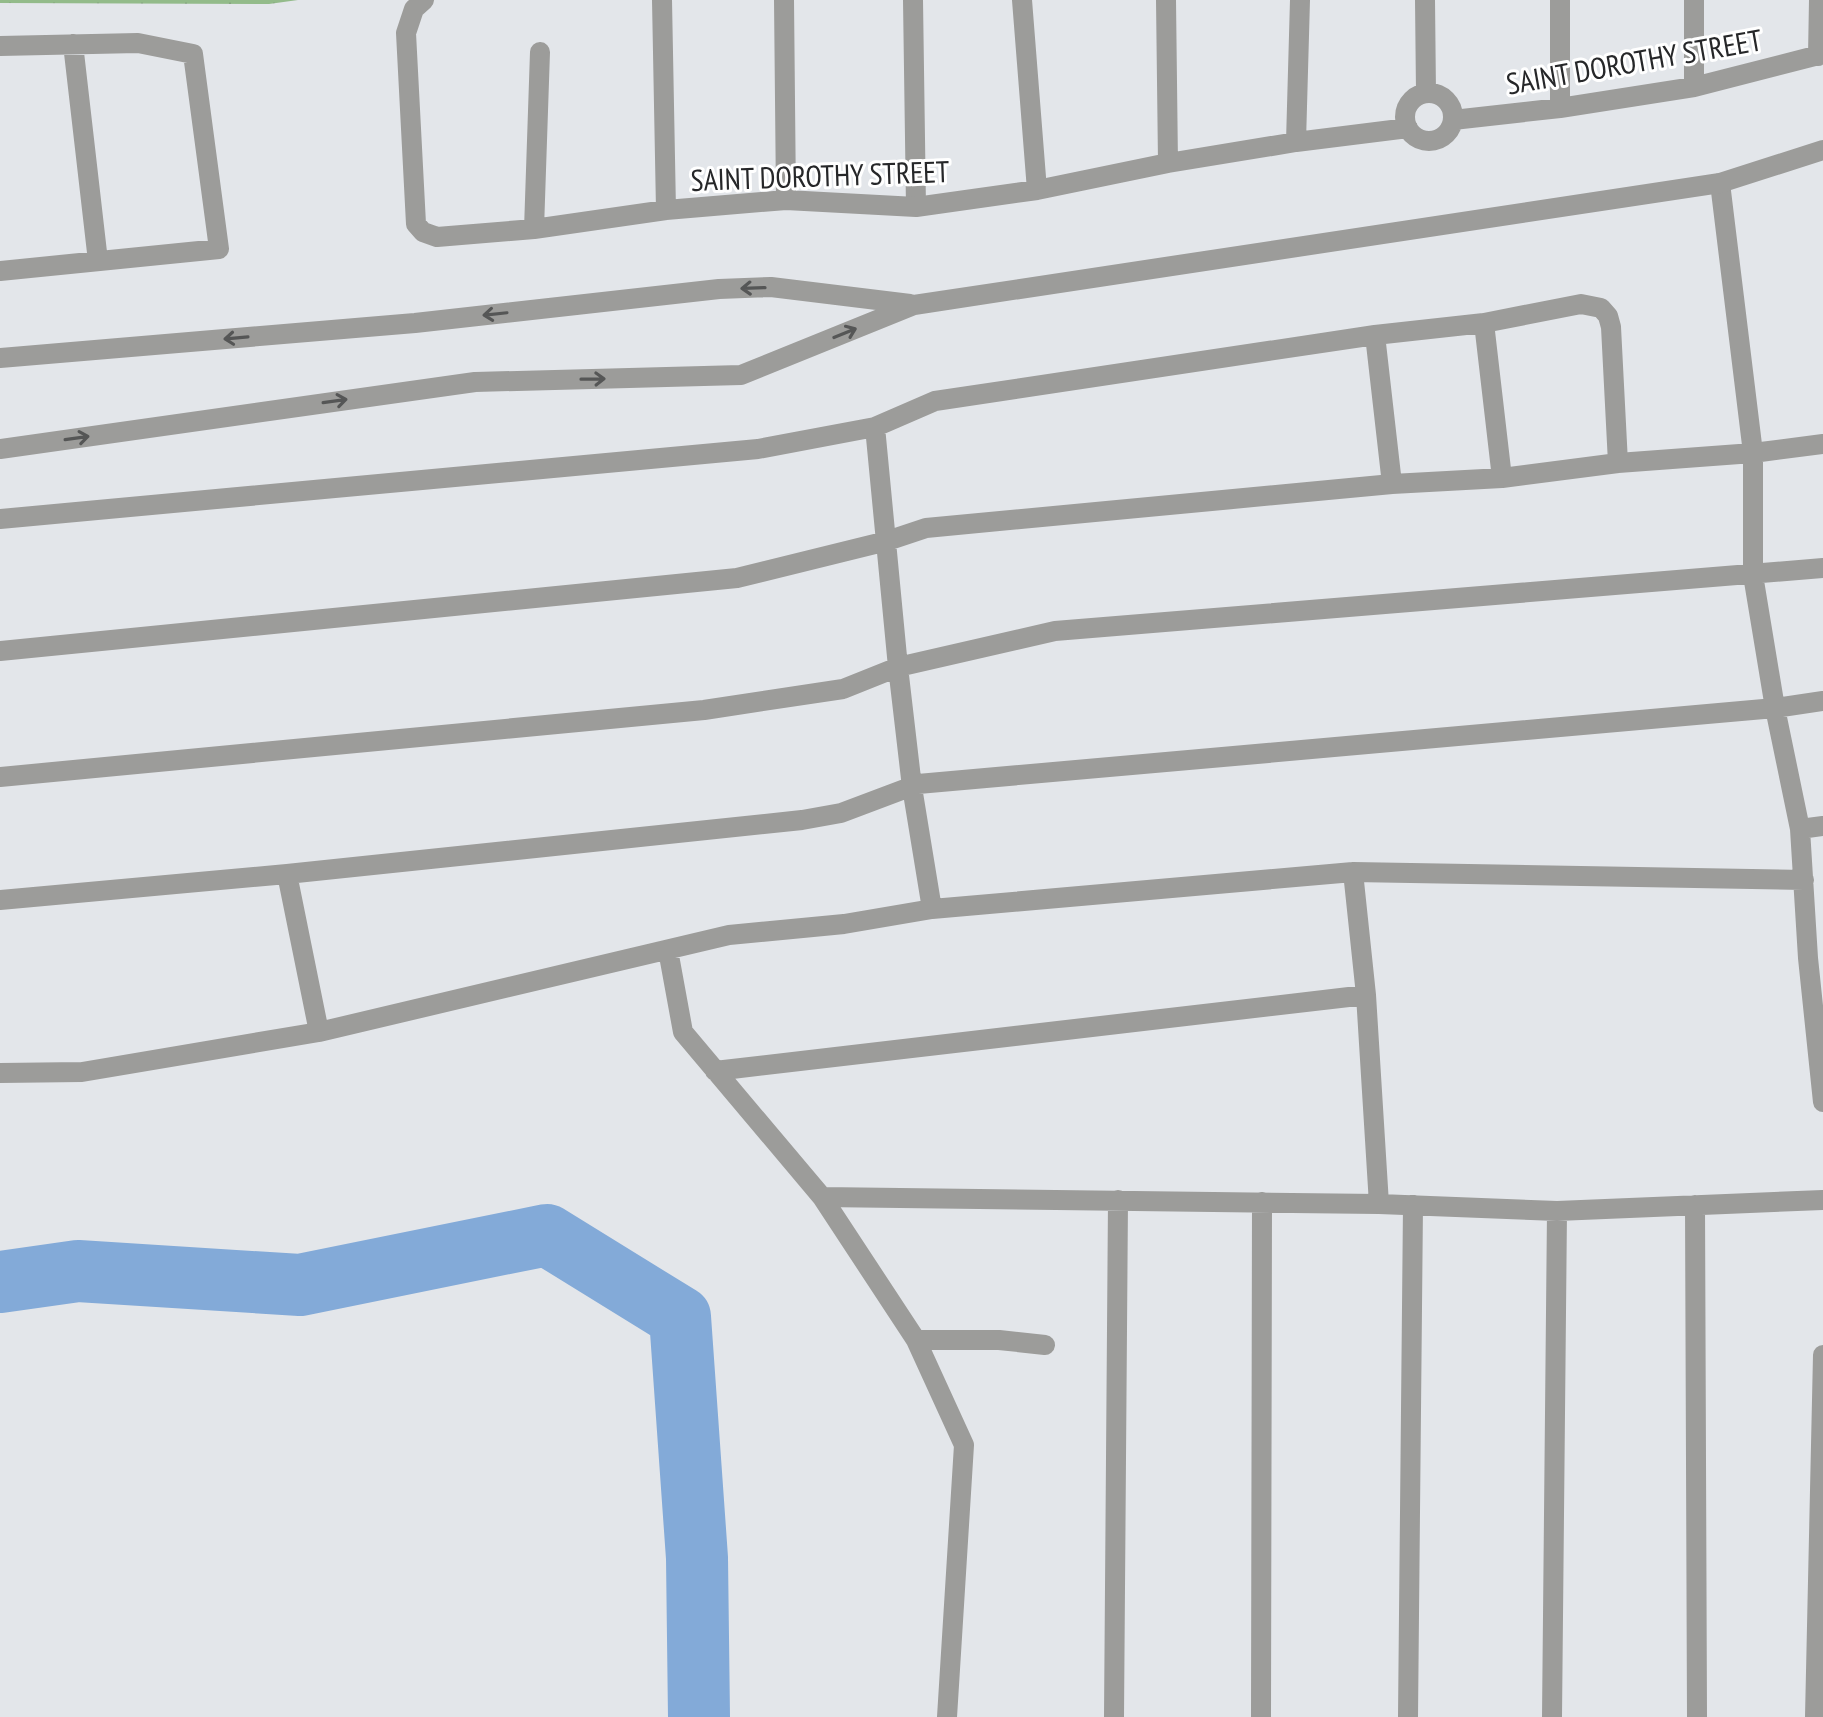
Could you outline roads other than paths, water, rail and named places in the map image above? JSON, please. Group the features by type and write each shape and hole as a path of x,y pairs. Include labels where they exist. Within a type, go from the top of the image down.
{"street":[{"name":"SAINT DOROTHY STREET","path":"424,0 414,9 406,33 416,224 423,232 437,237 534,229 666,210 786,200 916,207 1037,190 1168,163 1296,142 1408,128"},
{"path":"662,0 666,210"},
{"path":"784,0 786,200"},
{"path":"913,0 916,207"},
{"path":"1022,0 1037,190"},
{"path":"1166,0 1168,163"},
{"path":"1296,142 1300,0"},
{"path":"1425,0 1426,93"},
{"path":"1560,0 1560,108"},
{"path":"1694,0 1694,87"},
{"path":"1819,0 1821,55"},
{"path":"0,46 138,43 193,54 219,249 0,271"},
{"path":"73,44 98,261"},
{"path":"534,229 540,52"},
{"name":"SAINT DOROTHY STREET","path":"1453,120 1560,108 1694,87 1821,55"},
{"path":"1426,93 1440,95 1451,105 1453,120 1446,134 1433,141 1419,138 1408,128 1405,113 1412,100 1426,93"},
{"path":"0,449 475,382 741,375 914,305 1720,183 1823,150"},
{"path":"1720,183 1753,453 1753,575 1775,708 1800,829 1815,957 1823,1102"},
{"path":"0,358 415,323 719,289 771,287 914,305"},
{"path":"0,519 758,449 875,427 935,401 1375,335 1484,323 1581,304 1601,308 1608,316 1611,327 1618,463"},
{"path":"1484,323 1502,478"},
{"path":"1375,335 1392,484"},
{"path":"875,427 912,787 932,909"},
{"path":"0,651 737,578 887,541 926,528 1392,484 1502,478 1618,463 1753,453 1823,444"},
{"path":"0,777 704,710 843,689 898,667 1055,631 1823,568"},
{"path":"0,900 287,874 802,820 841,813 918,784 1775,708 1823,701"},
{"path":"1800,829 1823,826"},
{"path":"0,1073 82,1072 319,1032 729,935 844,924 932,909 1353,872 1804,880"},
{"path":"1353,872 1366,995 1379,1204"},
{"path":"287,874 319,1032"},
{"path":"668,950 683,1032 822,1197 916,1340 964,1445 947,1717"},
{"path":"715,1071 1366,995"},
{"path":"822,1197 1379,1204 1557,1211 1823,1200"},
{"path":"1114,1717 1118,1200"},
{"path":"1261,1717 1262,1202"},
{"path":"1408,1717 1413,1205"},
{"path":"1695,1205 1697,1717"},
{"path":"1552,1717 1557,1211"},
{"path":"916,1340 999,1340 1045,1345"},
{"path":"1815,1717 1823,1355"}],"waterway":[{"path":"0,1282 78,1271 300,1285 547,1235 680,1317 697,1558 699,1717"}]}
